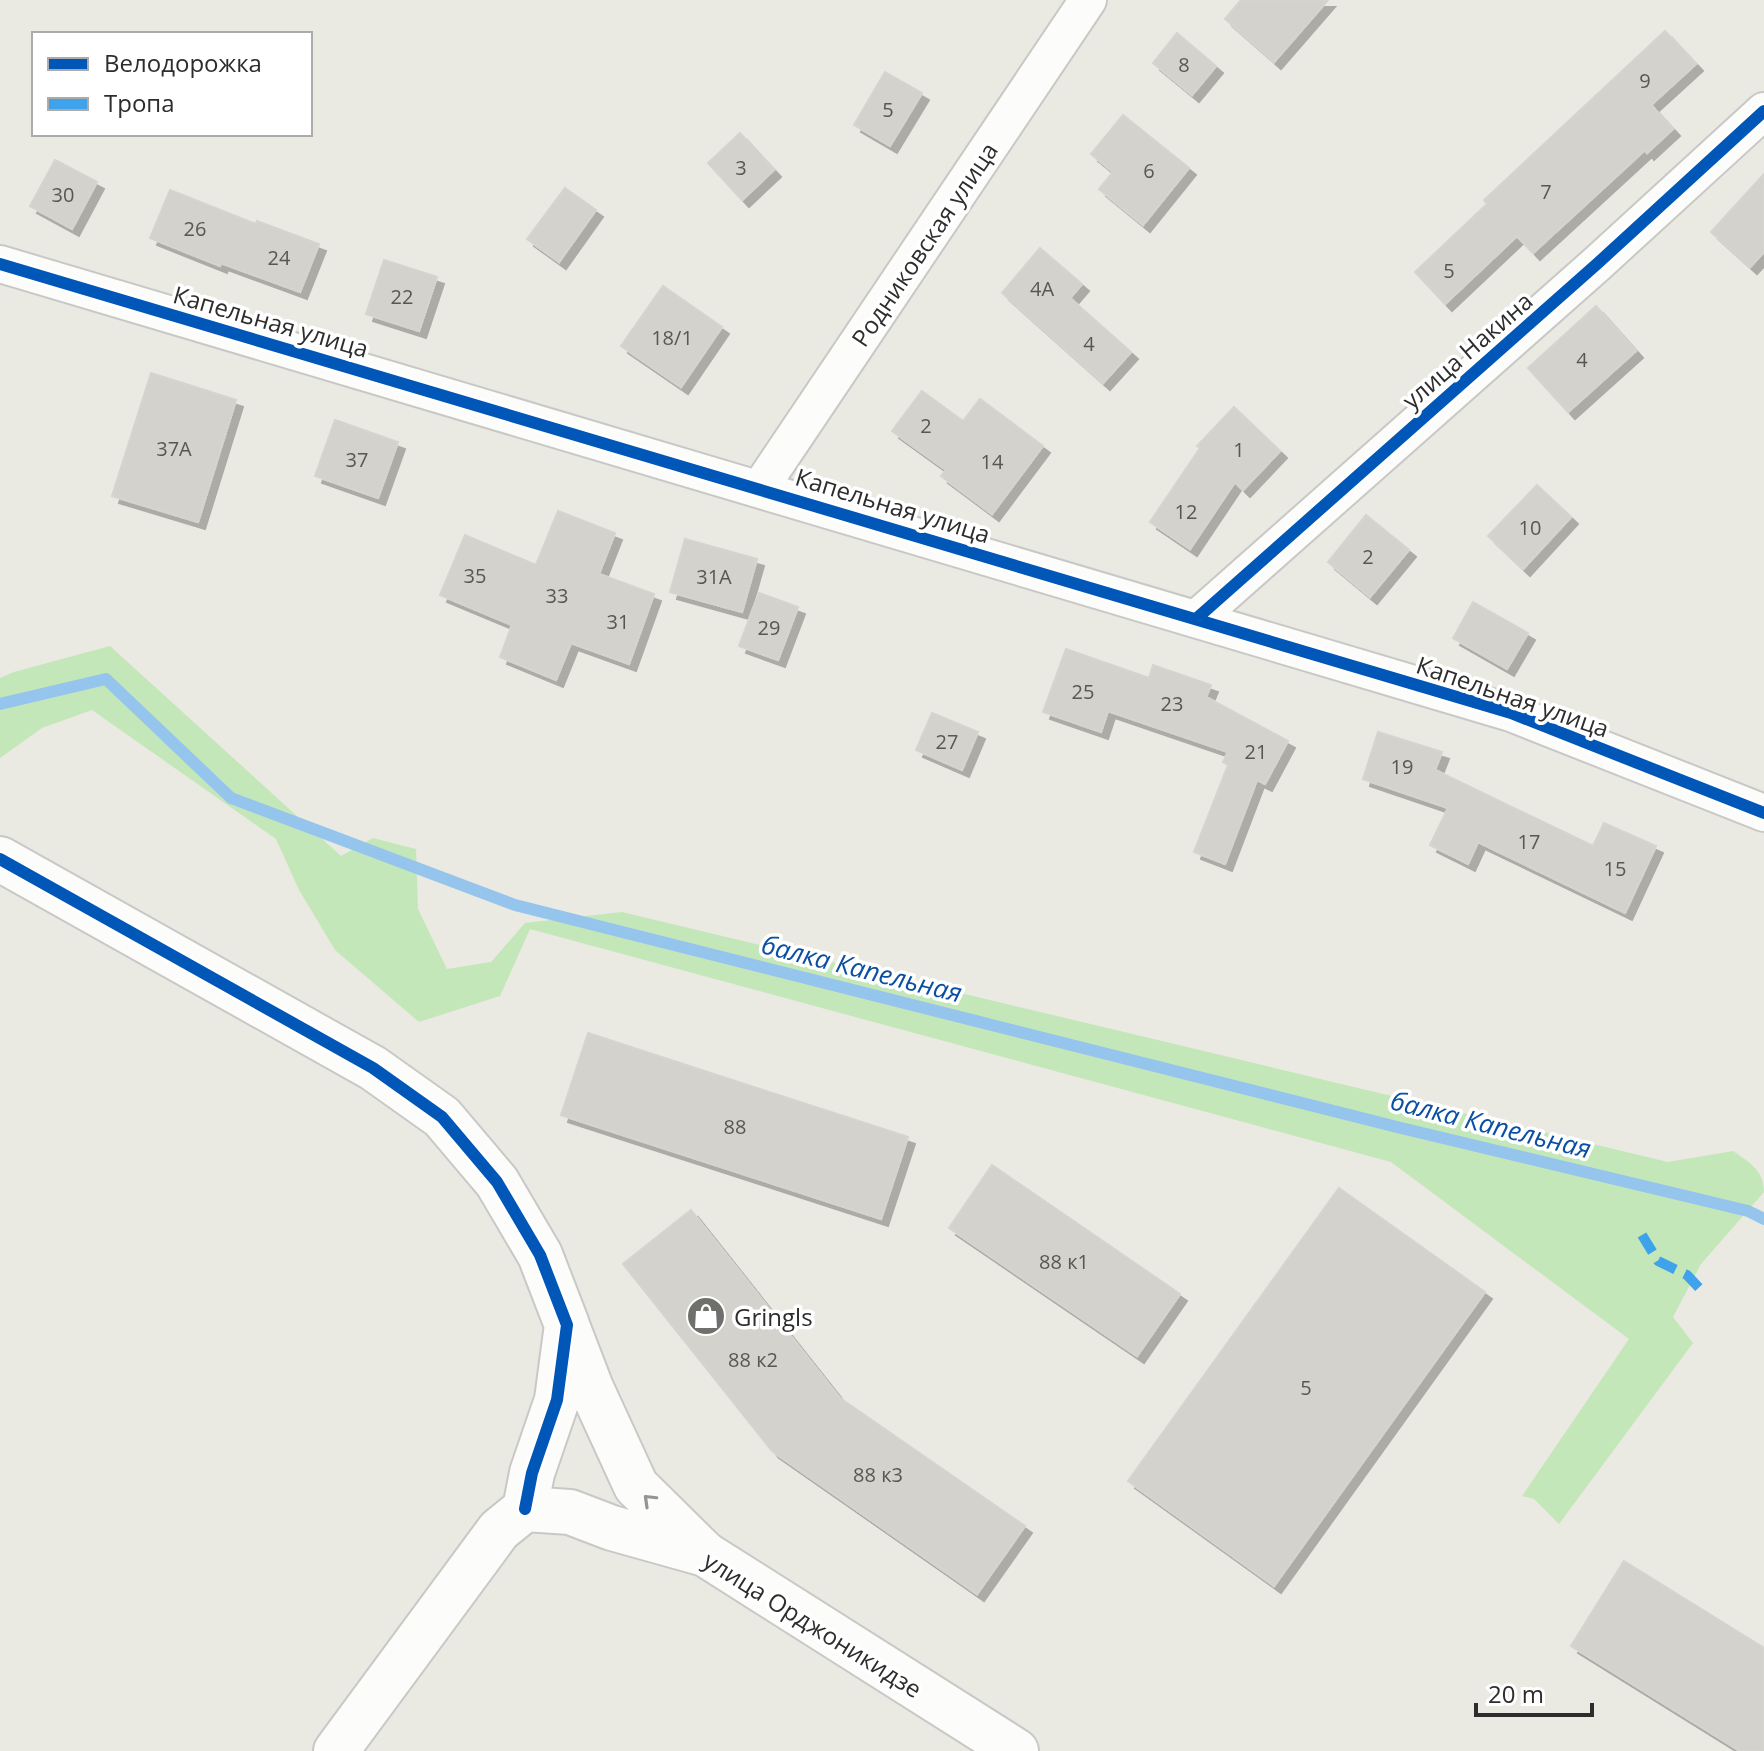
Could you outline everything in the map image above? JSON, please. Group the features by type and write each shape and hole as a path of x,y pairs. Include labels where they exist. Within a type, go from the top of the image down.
{"street":[{"name":"Родниковская улица","path":"760,488 1088,0"},
{"name":"улица Накина","path":"1196,619 1598,263 1764,111"},
{"name":"Капельная улица","path":"0,264 1511,713 1764,813"},
{"path":"0,859 373,1068 442,1117 497,1182 540,1255 591,1388 636,1486 705,1554"},
{"path":"336,1751 499,1530 525,1509 532,1473 557,1400 567,1325"},
{"name":"улица Орджоникидзе","path":"525,1509 570,1512 612,1528 705,1554 1016,1751"}],"green space":[{"path":"110,646 341,856 373,838 416,849 418,909 447,969 491,962 525,923 622,912 1668,1162 1733,1151 1758,1172 1764,1192 1701,1264 1673,1317 1693,1343 1559,1524 1534,1499 1522,1496 1629,1339 1391,1162 530,929 500,996 419,1022 335,950 299,890 276,839 92,710 42,728 0,758 0,678"}],"building":[{"path":"1241,0 1328,0 1274,62 1225,19"},
{"path":"1665,31 1696,64 1651,105 1673,129 1647,153 1645,150 1533,253 1517,236 1445,304 1415,272 1487,204 1484,200"},
{"path":"1177,33 1216,66 1192,95 1153,63"},
{"path":"885,72 922,93 890,146 854,125"},
{"path":"1123,115 1189,168 1143,225 1099,189 1113,172 1091,154"},
{"path":"740,133 774,170 742,200 708,163"},
{"path":"55,160 97,182 72,229 30,206"},
{"path":"1764,174 1764,252 1750,267 1711,232"},
{"path":"565,188 596,210 559,262 527,239"},
{"path":"170,190 256,224 257,221 319,244 300,292 221,263 220,266 150,238"},
{"path":"1040,248 1082,284 1070,298 1131,352 1103,383 1002,293"},
{"path":"384,260 437,277 419,331 366,314"},
{"path":"663,286 722,327 681,387 621,346"},
{"path":"1596,306 1636,351 1568,412 1528,368"},
{"path":"151,373 236,400 198,522 112,496"},
{"path":"922,391 963,421 980,399 1043,446 992,514 941,476 946,470 892,431"},
{"path":"1234,407 1280,451 1243,490 1235,482 1190,549 1150,522 1200,448 1197,446"},
{"path":"335,420 398,442 378,498 315,476"},
{"path":"1537,485 1571,517 1523,569 1488,536"},
{"path":"558,511 615,533 599,574 654,594 629,664 571,643 556,680 500,657 512,625 440,595 465,535 536,565"},
{"path":"1366,515 1409,550 1370,597 1328,562"},
{"path":"685,539 757,559 742,612 670,592"},
{"path":"759,593 798,607 778,660 739,646"},
{"path":"1473,602 1528,633 1507,669 1453,638"},
{"path":"1066,649 1149,678 1153,665 1211,685 1206,697 1288,741 1265,784 1257,780 1225,864 1194,852 1228,765 1223,762 1228,752 1108,711 1101,732 1043,712"},
{"path":"932,713 978,732 962,770 916,750"},
{"path":"1378,732 1442,752 1435,770 1593,846 1604,823 1656,846 1625,913 1478,842 1468,864 1430,845 1448,808 1363,779"},
{"path":"588,1033 908,1137 881,1219 561,1115"},
{"path":"992,1165 1180,1294 1137,1356 949,1228"},
{"path":"1339,1188 1485,1292 1274,1586 1128,1481"},
{"path":"691,1210 840,1398 1025,1526 977,1594 772,1451 623,1264"},
{"path":"1624,1561 1764,1648 1764,1751 1740,1751 1571,1646"}],"waterway":[{"name":"балка Капельная","path":"0,704 106,679 231,798 515,905 1401,1128 1748,1211 1764,1219"}],"marked path":[{"path":"1642,1235 1658,1261 1687,1275 1703,1292"}],"cycle path":[{"path":"1196,619 1598,263 1764,111"},
{"path":"0,264 1511,713 1764,813"},
{"path":"0,859 373,1068 442,1117 497,1182 540,1255 567,1325 557,1400 532,1473 525,1509"}],"place":[{"name":"Gringls","path":"706,1316"}]}
